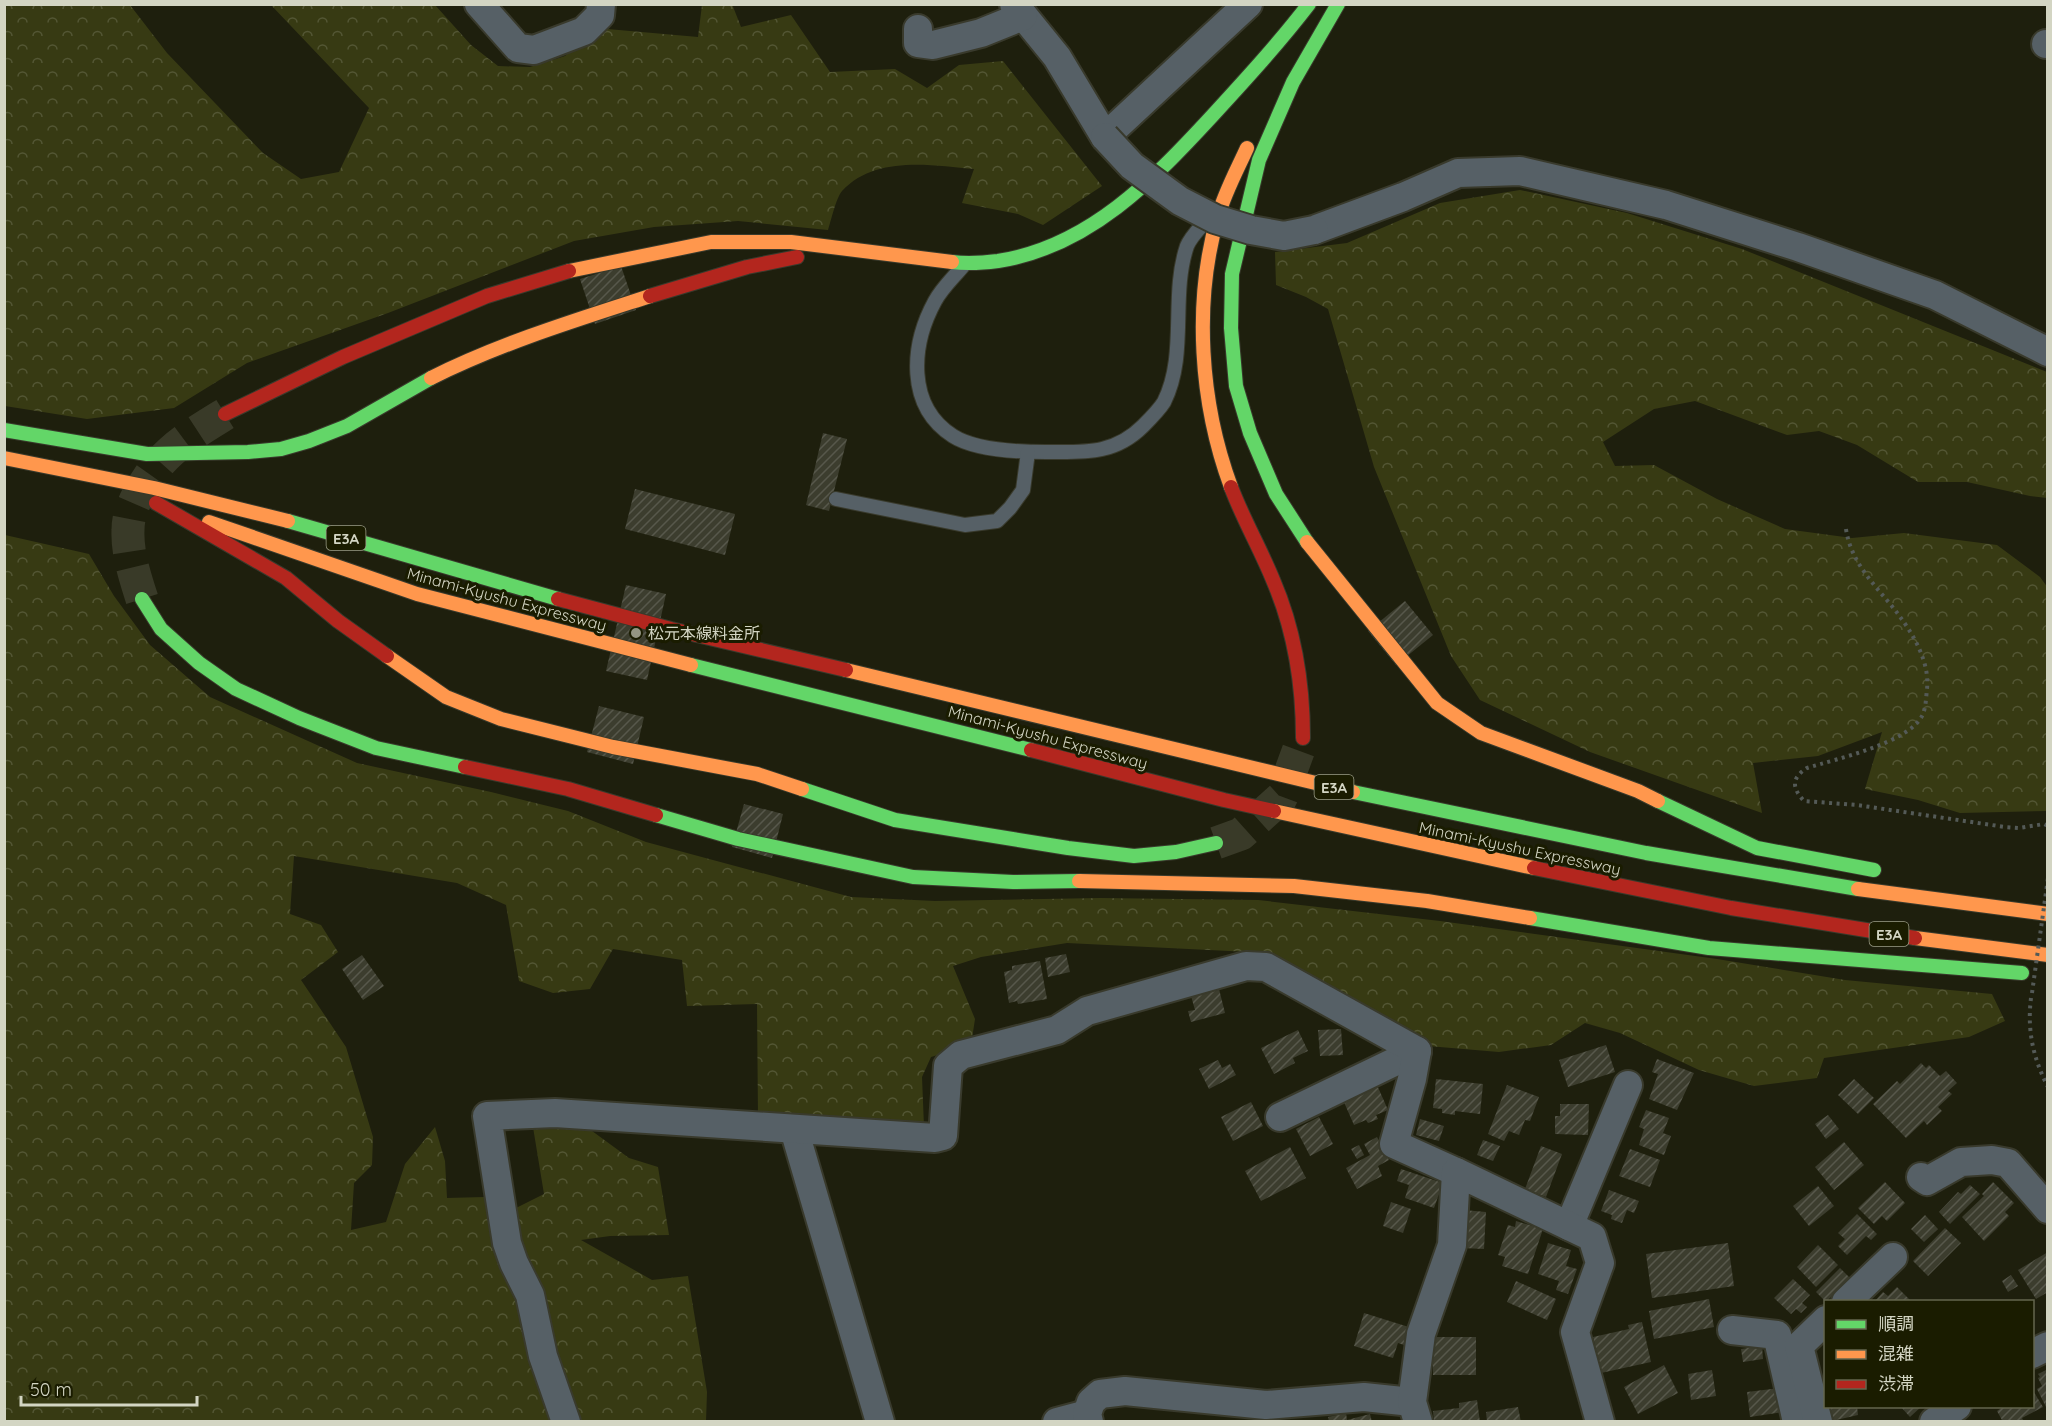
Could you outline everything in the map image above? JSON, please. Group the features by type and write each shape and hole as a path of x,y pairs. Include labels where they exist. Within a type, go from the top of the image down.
{"highway":[{"path":"225,414 343,357 477,300 558,273 711,242 791,242 924,257 965,264 1042,250 1104,218 1164,167 1274,49 1309,4"},
{"path":"1275,90 1337,4"},
{"path":"1337,4 1293,82 1259,160 1232,274 1231,328 1236,386 1250,433 1276,494 1300,535 1437,703 1480,733 1638,791 1757,848 1885,872"},
{"path":"1255,131 1227,194 1215,232 1204,329 1206,379 1212,423 1228,479 1249,531 1273,579 1297,650 1304,709 1303,738"},
{"path":"4,430 147,454 280,449 309,441 347,426 433,377 484,354 546,330 704,279 787,258 824,255 924,257"},
{"name":"Minami-Kyushu Expressway","path":"4,458 167,491 299,525 628,619 906,683 1238,766 1565,839 1745,872 1938,902 2048,914"},
{"name":"Minami-Kyushu Expressway","path":"60,468 417,594 619,647 896,714 1224,800 1529,868 1731,909 1931,940 2048,954"},
{"path":"156,503 286,578 338,621 446,697 501,719 613,747 757,774 895,820 1068,848 1134,856 1176,852 1216,843"},
{"path":"142,598 161,629 199,663 236,688 300,718 376,748 568,789 738,839 913,877 1012,882 1123,881 1294,886 1427,901 1709,948 2037,974"},
{"path":"1989,892 2048,903"}],"street":[{"path":"479,4 519,48 534,50 584,32 600,15 601,4"},
{"path":"1105,137 1248,4"},
{"path":"918,29 918,43 933,45 981,33 1019,10 1057,57 1105,137 1132,166 1180,201 1215,219 1251,230 1284,236 1314,230 1403,198 1458,173 1520,171 1666,205 1798,247 1935,296 2048,352"},
{"path":"566,1422 543,1356 530,1295 507,1243 487,1116 555,1113 935,1138 942,1136 945,1126 948,1065 961,1055 1057,1030 1087,1011 1246,966 1266,967 1284,975 1417,1051"},
{"path":"1280,1117 1417,1051"},
{"path":"1417,1051 1412,1079 1394,1144 1592,1238 1600,1263 1575,1332 1600,1422"},
{"path":"1569,1226 1628,1085"},
{"path":"795,1129 880,1422"},
{"path":"1921,1177 1927,1181 1961,1162 1992,1160 2008,1163 2048,1209"},
{"path":"1057,1422 1088,1418 1091,1402 1100,1394 1125,1391 1266,1405 1364,1397 1415,1412 1421,1334 1452,1245 1456,1172"},
{"path":"1848,1300 1893,1257"},
{"path":"1818,1422 1799,1346 1824,1322"},
{"path":"1732,1330 1777,1335 1797,1422"},
{"path":"2034,1353 2048,1346"},
{"path":"1934,1422 1955,1408"}],"lane":[{"path":"965,264 936,300 918,351 917,375 920,393 927,409 938,424 954,437 981,446 1028,452 1103,450 1125,441 1143,426 1163,404 1173,378 1179,280 1188,244 1227,194"},
{"path":"836,499 965,525 997,520 1010,508 1023,490 1028,452"}],"path":[{"path":"1846,530 1848,544 1854,558 1902,620 1917,644 1925,666 1928,684 1926,700 1922,716 1903,734 1889,742 1807,768 1798,774 1795,782 1797,793 1804,801 1857,805 2019,828 2044,824 2048,826"},
{"path":"2048,878 2029,1016 2031,1041 2038,1068 2048,1087"}],"green space":[{"path":"732,4 741,27 791,15 830,72 895,69 927,88 959,65 1003,61 1102,186 1043,225 1018,214 962,203 974,169 922,165 887,167 855,180 842,191 828,230 738,221 654,227 574,241 388,313 247,363 174,408 87,419 5,406 4,5 130,5 167,53 263,153 301,179 339,172 369,108 271,5 435,5 471,45 498,66 530,67 565,56 596,28 698,37 702,5"},
{"path":"1520,190 1627,213 1742,249 2047,372 2047,498 1967,482 1918,482 1857,445 1819,431 1787,435 1695,401 1654,409 1603,442 1615,466 1654,465 1717,499 1785,529 1852,538 1904,533 1997,545 2040,577 2048,588 2047,811 1960,813 1918,800 1865,789 1882,732 1818,756 1753,763 1762,813 1590,752 1480,700 1451,656 1374,467 1328,309 1276,285 1275,252 1347,243 1440,203"},
{"path":"5,535 89,554 114,596 150,645 210,697 357,763 568,811 646,842 851,897 935,901 1100,898 1258,900 1440,921 1717,959 1845,980 1992,994 2005,1021 1969,1037 1824,1058 1817,1078 1754,1086 1699,1070 1620,1033 1585,1023 1551,1045 1499,1052 1428,1046 1270,953 1067,943 981,957 953,966 975,1019 971,1045 931,1057 922,1077 924,1127 758,1116 757,1004 687,1006 682,960 613,949 590,989 553,993 519,981 506,905 457,883 294,856 290,914 321,925 338,952 301,980 346,1047 373,1137 372,1165 354,1183 351,1230 386,1222 405,1164 435,1127 445,1161 447,1198 485,1197 516,1208 544,1194 533,1127 577,1120 629,1158 658,1167 669,1235 610,1236 581,1240 652,1280 688,1276 707,1392 706,1421 5,1422"}],"building":[{"path":"621,266 636,310 595,324 580,279"},
{"path":"823,433 847,439 829,511 806,505"},
{"path":"635,489 735,514 725,555 625,529"},
{"name":"松元本線料金所","path":"626,585 666,594 647,680 606,671"},
{"path":"1405,601 1433,635 1396,665 1368,631"},
{"path":"599,706 644,717 633,764 587,752"},
{"path":"744,804 783,814 772,858 732,847"},
{"path":"1066,954 1070,972 1048,977 1045,958"},
{"path":"362,955 384,986 363,1000 342,969"},
{"path":"1040,961 1047,999 1018,1004 1017,1001 1009,1003 1004,972 1012,970 1012,966"},
{"path":"1219,989 1225,1013 1191,1022 1188,1011 1195,1010 1191,996"},
{"path":"1341,1029 1343,1055 1320,1056 1318,1030"},
{"path":"1298,1030 1308,1051 1293,1058 1295,1063 1274,1074 1261,1048"},
{"path":"1606,1045 1615,1072 1568,1087 1559,1060"},
{"path":"1657,1059 1694,1073 1677,1110 1649,1099 1658,1074 1652,1072"},
{"path":"1218,1060 1222,1068 1230,1064 1236,1075 1209,1089 1199,1069"},
{"path":"1921,1063 1926,1068 1929,1065 1940,1076 1946,1071 1957,1083 1948,1091 1952,1094 1938,1107 1942,1111 1927,1125 1924,1121 1906,1138 1873,1104 1897,1081 1900,1084"},
{"path":"1436,1079 1483,1084 1480,1114 1455,1111 1455,1115 1442,1113 1442,1109 1433,1108"},
{"path":"1854,1079 1874,1098 1858,1114 1838,1095"},
{"path":"1377,1085 1388,1110 1376,1115 1378,1119 1368,1123 1366,1120 1354,1125 1343,1100"},
{"path":"1507,1085 1539,1097 1530,1121 1525,1120 1519,1135 1509,1131 1504,1141 1488,1134"},
{"path":"1251,1102 1263,1126 1233,1141 1221,1117"},
{"path":"1560,1104 1589,1104 1588,1135 1555,1134 1555,1116 1560,1116"},
{"path":"1646,1110 1669,1118 1663,1133 1671,1136 1664,1155 1639,1145 1644,1129 1639,1127"},
{"path":"1828,1115 1839,1129 1826,1139 1815,1124"},
{"path":"1319,1117 1333,1144 1310,1156 1296,1129"},
{"path":"1420,1119 1444,1126 1439,1141 1416,1135"},
{"path":"1377,1137 1389,1160 1378,1166 1382,1176 1357,1189 1346,1168 1370,1155 1364,1144"},
{"path":"1483,1140 1500,1146 1493,1161 1477,1155"},
{"path":"1844,1142 1864,1165 1834,1190 1815,1167"},
{"path":"1359,1145 1364,1155 1357,1159 1351,1149"},
{"path":"1541,1146 1562,1154 1546,1197 1525,1189"},
{"path":"1290,1147 1306,1178 1261,1201 1245,1171"},
{"path":"1630,1149 1660,1160 1650,1187 1619,1176"},
{"path":"1401,1169 1443,1183 1434,1208 1405,1198 1409,1185 1397,1181"},
{"path":"1885,1182 1905,1203 1887,1221 1882,1216 1874,1224 1858,1208"},
{"path":"1993,1182 2014,1203 2005,1212 2009,1216 1984,1241 1962,1217 1984,1196 1982,1194"},
{"path":"1970,1185 1980,1194 1950,1224 1939,1212 1958,1192 1961,1194"},
{"path":"1818,1186 1834,1206 1809,1226 1793,1206"},
{"path":"1609,1190 1639,1201 1634,1213 1627,1210 1622,1223 1611,1219 1612,1215 1601,1211"},
{"path":"1391,1202 1411,1209 1403,1233 1383,1226"},
{"path":"1464,1210 1486,1212 1484,1249 1462,1248"},
{"path":"1857,1214 1877,1234 1871,1240 1866,1236 1847,1255 1838,1246 1845,1239 1838,1233"},
{"path":"1925,1215 1938,1229 1924,1242 1911,1229"},
{"path":"1516,1221 1543,1229 1528,1274 1502,1266 1505,1257 1498,1255 1508,1225 1515,1227"},
{"path":"1945,1228 1961,1243 1928,1276 1913,1261"},
{"path":"1548,1243 1571,1250 1566,1266 1577,1269 1568,1294 1556,1290 1559,1281 1538,1274"},
{"path":"1728,1243 1734,1286 1652,1298 1646,1254"},
{"path":"1818,1245 1838,1265 1816,1287 1797,1267"},
{"path":"2048,1252 2048,1292 2036,1299 2018,1270"},
{"path":"1840,1268 1850,1278 1828,1300 1824,1300 1816,1292"},
{"path":"2011,1275 2018,1286 2008,1292 2002,1281"},
{"path":"1793,1279 1810,1295 1802,1303 1807,1307 1801,1313 1796,1309 1791,1314 1774,1298"},
{"path":"1516,1281 1556,1299 1547,1320 1507,1302"},
{"path":"1897,1287 1910,1300 1876,1300 1883,1292 1888,1296"},
{"path":"1709,1299 1714,1327 1654,1339 1649,1311"},
{"path":"1364,1313 1412,1328 1407,1346 1398,1343 1393,1358 1354,1346"},
{"path":"1642,1322 1651,1362 1601,1373 1593,1337 1629,1329 1628,1325"},
{"path":"1433,1337 1476,1337 1476,1375 1433,1375"},
{"path":"1762,1346 1763,1359 1743,1362 1741,1349"},
{"path":"1664,1365 1678,1393 1638,1414 1624,1387"},
{"path":"2048,1369 2048,1411 2037,1389 2042,1386 2038,1374"},
{"path":"1712,1370 1716,1396 1691,1400 1688,1374"},
{"path":"1781,1388 1784,1412 1750,1417 1747,1392"},
{"path":"2034,1392 2043,1407 2022,1418 2024,1422 2003,1422 1997,1411 2001,1408 2034,1408"},
{"path":"1477,1400 1480,1422 1434,1422 1433,1411 1459,1408 1459,1403"},
{"path":"1518,1407 1521,1422 1487,1422 1486,1412"},
{"path":"1829,1408 1857,1408 1858,1415 1832,1421"},
{"path":"1902,1408 1920,1408 1910,1417"},
{"path":"1346,1413 1347,1420 1370,1414 1372,1422 1329,1422 1328,1417"}],"tunnel":[{"path":"142,599 132,565 128,539 131,512 138,495 146,480 165,457 186,439 225,414"},
{"path":"1216,843 1241,834 1281,798 1303,738"}],"traffic: fast":[{"path":"952,262 992,262 1031,253 1062,241 1090,226 1117,207 1143,186 1190,139 1262,61 1309,4"},
{"path":"1307,542 1276,494 1250,433 1236,386 1231,328 1232,274 1259,160 1293,82 1338,4"},
{"path":"4,430 147,454 281,449 347,426 431,378"},
{"path":"288,521 558,599"},
{"path":"142,599 161,629 199,663 236,689 299,718 376,748 465,767"},
{"path":"691,665 1031,750"},
{"path":"802,789 895,820 1068,848 1134,856 1176,852 1216,843"},
{"path":"1353,792 1646,853 1858,889"},
{"path":"1658,801 1757,848 1874,870"},
{"path":"656,815 738,839 913,877 1013,882 1079,881"},
{"path":"1530,918 1709,948 2022,973"}],"traffic: slow":[{"path":"1231,487 1212,421 1207,387 1203,317 1210,249 1218,216 1247,148"},
{"path":"569,271 711,242 791,242 952,262"},
{"path":"431,378 512,343 650,296"},
{"path":"4,458 154,488 288,521"},
{"path":"209,522 417,594 691,665"},
{"path":"1307,542 1437,703 1481,733 1638,791 1658,801"},
{"path":"387,656 446,697 501,719 613,747 757,774 802,789"},
{"path":"846,670 1353,792"},
{"path":"1274,811 1534,868"},
{"path":"1079,881 1294,886 1427,901 1530,918"},
{"path":"1858,889 2048,914"},
{"path":"1915,938 2048,955"}],"traffic: jam":[{"path":"650,296 747,267 797,257"},
{"path":"225,414 343,357 487,296 569,271"},
{"path":"1231,487 1268,568 1287,618 1299,677 1303,738"},
{"path":"156,503 286,578 338,621 387,656"},
{"path":"558,599 671,629 846,670"},
{"path":"1031,750 1274,811"},
{"path":"465,767 568,789 656,815"},
{"path":"1534,868 1731,908 1915,938"}],"place":[{"name":"松元本線料金所","path":"636,633"}]}
